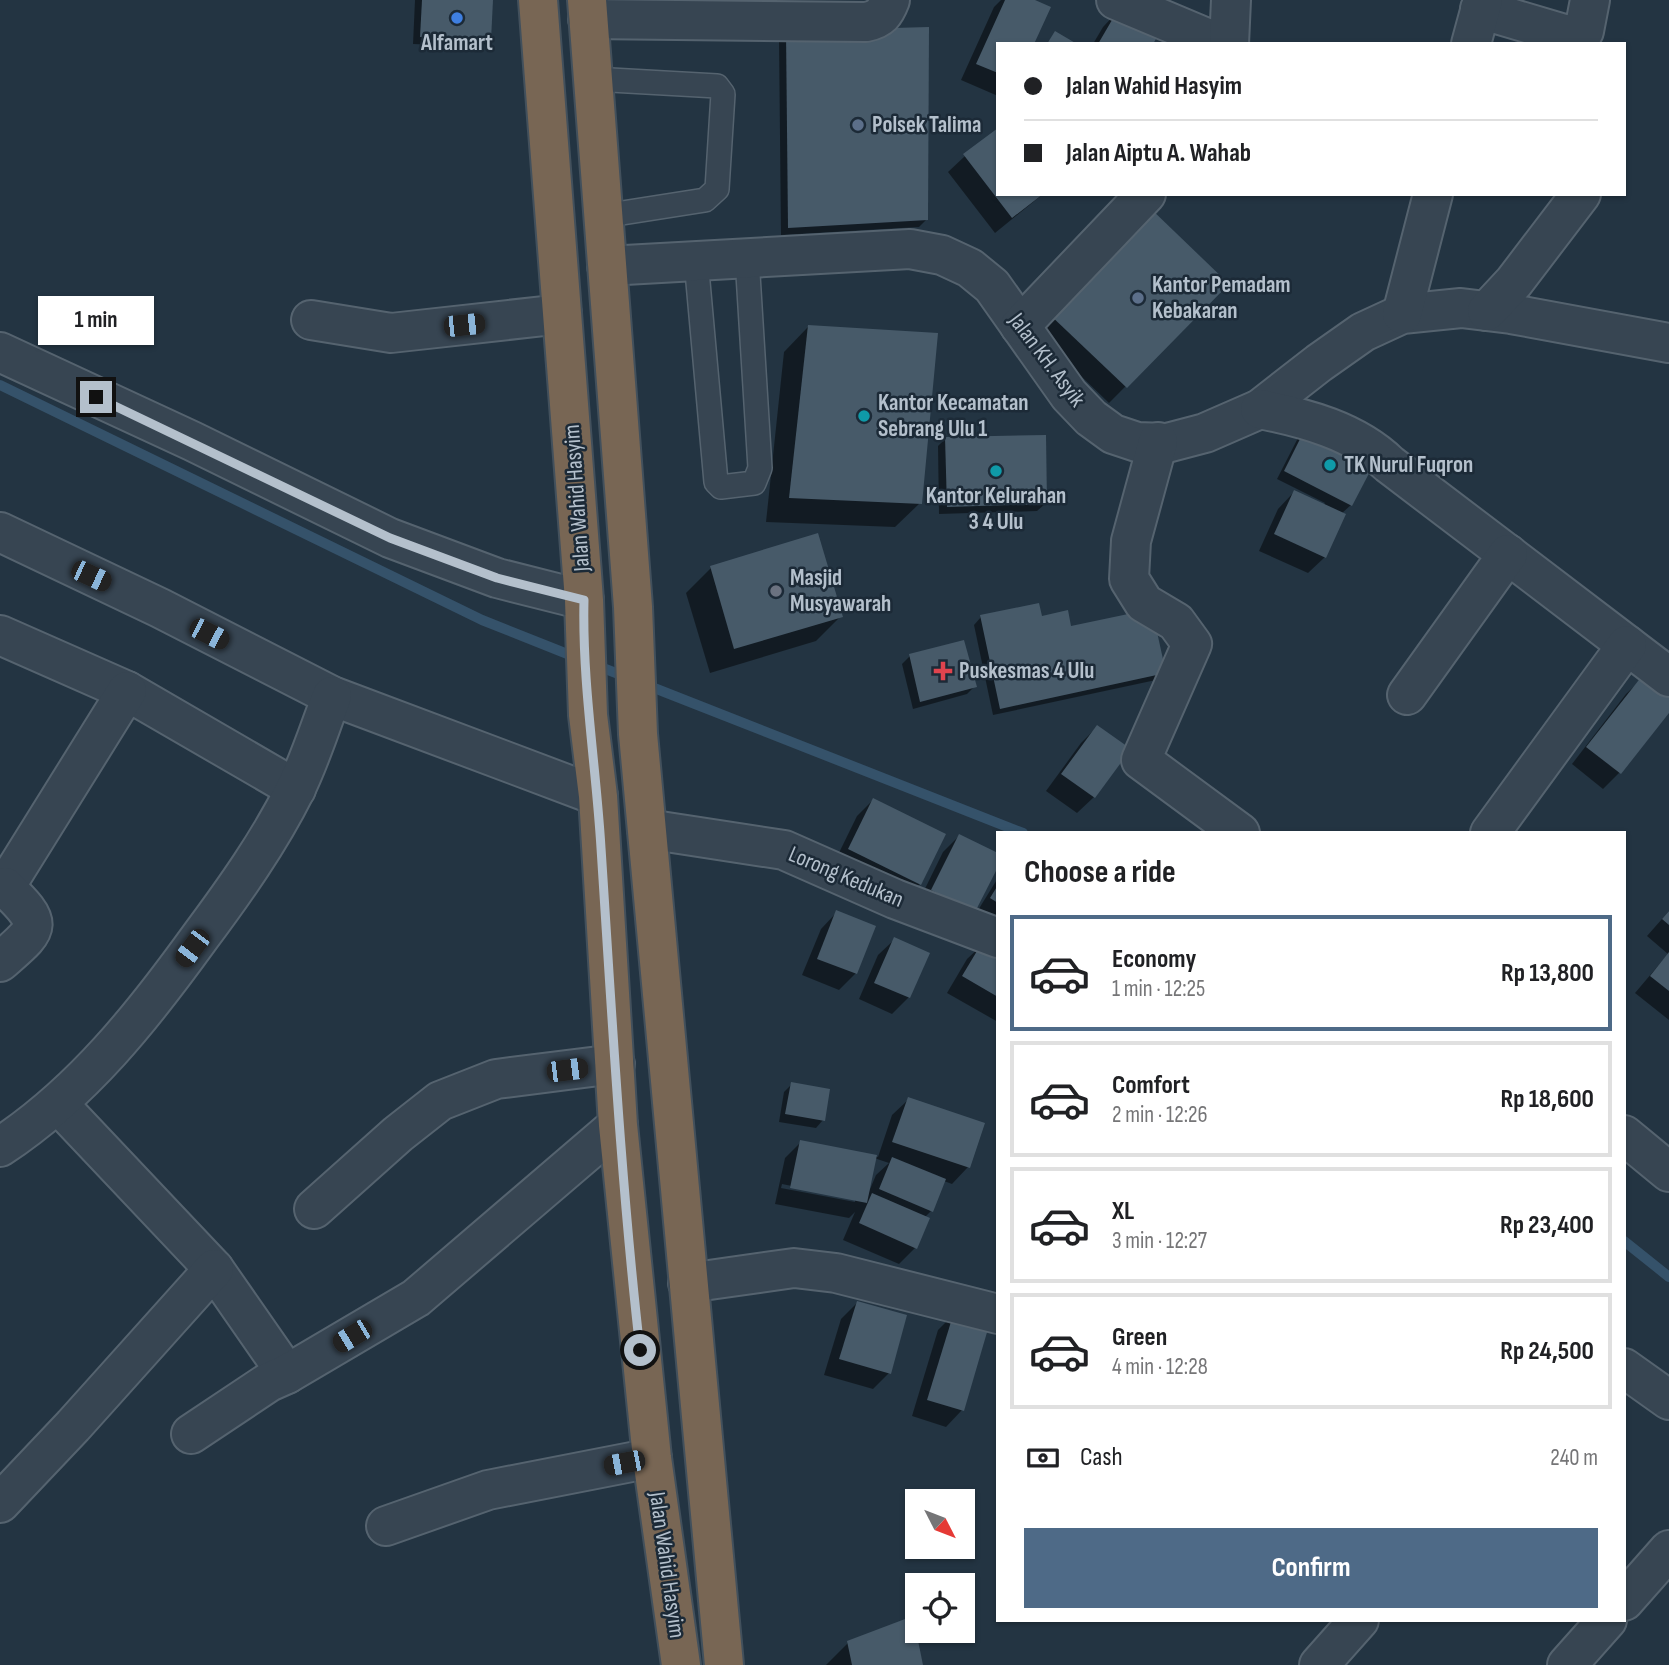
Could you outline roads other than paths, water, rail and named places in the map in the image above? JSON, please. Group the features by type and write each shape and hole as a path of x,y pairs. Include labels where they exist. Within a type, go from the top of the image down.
{"highway":[{"name":"Jalan Wahid Hasyim","path":"538,0 584,605 588,715 598,796 618,1125 652,1458 681,1665"},
{"name":"Jalan Wahid Hasyim","path":"588,10 633,607 638,734 724,1665"}],"street":[{"path":"588,10 866,22 878,20 890,0"},
{"path":"1116,0 1216,42"},
{"path":"1228,42 1231,0"},
{"path":"1478,18 1574,37 1581,36 1590,0"},
{"path":"1020,326 1144,196"},
{"path":"1402,314 1432,196"},
{"path":"1487,311 1514,282 1579,196"},
{"name":"Jalan KH. Asyik","path":"607,266 910,248 942,255 970,268 992,286 1069,395 1091,418 1113,434 1137,442 1167,443 1205,433 1260,410 1363,332 1402,314 1461,308 1669,343"},
{"path":"312,320 391,333 562,314"},
{"path":"0,352 192,441 390,538 497,578 584,605"},
{"path":"1260,410 1317,421 1377,453 1669,677"},
{"path":"1158,442 1130,541 1129,579 1144,603 1175,622 1192,644 1141,760 1237,831"},
{"path":"0,532 160,608 332,696 598,796"},
{"path":"1407,695 1508,554"},
{"path":"0,635 127,691 296,789"},
{"path":"1491,831 1627,645"},
{"path":"0,962 28,937 34,926 33,917 27,908 2,885 127,691"},
{"path":"0,1147 58,1104 85,1079 184,959 248,872 296,789 332,696"},
{"name":"Lorong Kedukan","path":"647,830 784,850 895,899 996,937"},
{"path":"314,1209 398,1134 440,1101 496,1079 615,1064"},
{"path":"58,1104 214,1269 287,1374"},
{"path":"191,1434 269,1382 416,1298 618,1125"},
{"path":"1626,1137 1669,1172"},
{"path":"688,1283 794,1268 836,1273 996,1313"},
{"path":"0,1503 74,1426 214,1269"},
{"path":"1626,1369 1669,1400"},
{"path":"386,1526 488,1490 652,1458"},
{"path":"1626,1599 1669,1550"},
{"path":"1319,1665 1357,1622"},
{"path":"1567,1665 1605,1622"}],"lane":[{"path":"593,79 717,86 723,94 717,189 712,196 705,200 603,216"},
{"path":"696,260 716,482 721,487 754,483 760,468 747,258"}],"waterway":[{"path":"0,385 482,620 580,659"},
{"path":"595,665 629,678"},
{"path":"644,684 1018,831"},
{"path":"1626,1243 1669,1277"}],"place":[{"name":"Alfamart","path":"457,18"},
{"name":"Polsek Talima","path":"858,125"},
{"name":"Kantor Pemadam Kebakaran","path":"1138,298"},
{"name":"Kantor Kecamatan Sebrang Ulu 1","path":"864,416"},
{"name":"TK Nurul Fuqron","path":"1330,465"},
{"name":"Kantor Kelurahan 3 4 Ulu","path":"996,471"},
{"name":"Masjid Musyawarah","path":"776,591"},
{"name":"Puskesmas 4 Ulu","path":"943,671"}]}
